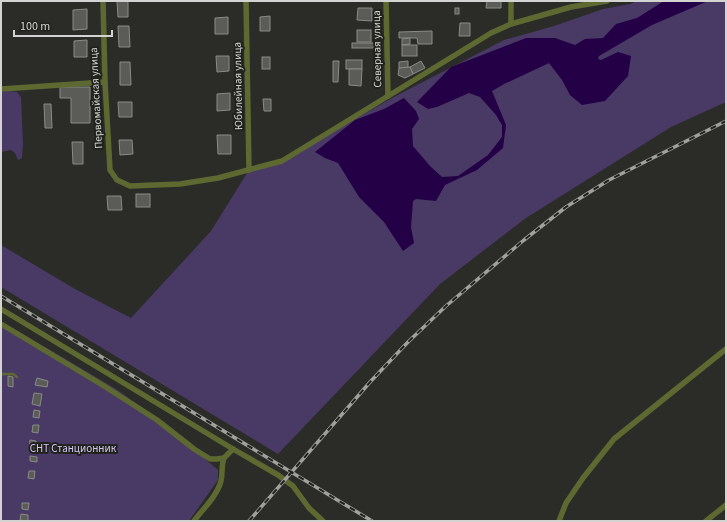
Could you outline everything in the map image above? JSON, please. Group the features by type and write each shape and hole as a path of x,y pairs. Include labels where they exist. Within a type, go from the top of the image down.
{"street":[{"name":"Первомайская улица","path":"103,1 105,82 110,170 117,180 130,186 180,184 218,178 249,170"},
{"name":"Юбилейная улица","path":"246,1 249,170"},
{"name":"Северная улица","path":"386,1 388,96"},
{"path":"510,1 511,24"},
{"path":"249,170 282,161 491,33 511,24 571,7 607,1"},
{"path":"1,89 105,82"},
{"path":"1,309 278,475 293,486 309,508 323,521"},
{"path":"1,324 157,420 194,449 210,458 224,458"},
{"path":"559,521 566,503 583,478 614,439 726,349"},
{"path":"194,521 217,490 221,481 222,464 224,458 233,449"},
{"path":"706,521 726,505"}],"lane":[{"path":"1,374 13,374 17,377"}],"green space":[{"path":"637,1 726,1 726,102 671,127 526,218 440,284 278,454 1,287 1,245 75,289 131,318 211,231 249,170 282,161 392,98 504,40 554,26 603,9 630,4"},
{"path":"1,92 17,92 21,97 23,143 22,158 18,160 15,153 11,150 1,152"},
{"name":"СНТ Станционник","path":"1,321 116,389 162,422 218,470 218,480 189,521 1,521"}],"shaded area":[{"path":"664,1 708,1 652,25 599,56 598,59 601,60 618,52 631,56 628,76 605,101 582,105 570,95 562,80 549,63 492,91 506,125 503,148 477,170 445,185 436,201 416,199 413,201 411,227 414,243 403,251 384,222 359,197 338,163 315,152 355,120 384,109 404,98 416,111 419,119 412,129 413,146 430,166 442,177 458,176 488,155 502,137 502,125 496,115 480,97 469,93 437,107 428,109 417,102 451,67 526,38 555,38 575,45 585,39 603,38 616,24 637,18"}],"building":[{"path":"117,1 128,1 128,17 118,17"},
{"path":"487,1 501,1 501,8 486,8"},
{"path":"358,8 372,8 372,21 357,20"},
{"path":"455,8 459,8 459,14 455,14"},
{"path":"87,9 87,29 73,30 73,10"},
{"path":"270,16 270,31 260,31 260,17"},
{"path":"228,17 228,34 215,34 215,18"},
{"path":"460,23 470,23 470,36 459,36"},
{"path":"118,26 129,26 130,47 119,47"},
{"path":"357,30 371,30 371,42 357,42"},
{"path":"432,31 432,44 418,44 417,38 399,38 399,32"},
{"path":"410,38 410,44 402,45 402,39"},
{"path":"87,40 87,57 74,57 74,41"},
{"path":"352,43 375,43 375,48 352,48"},
{"path":"402,45 417,45 417,56 402,56"},
{"path":"216,56 229,56 229,71 217,72"},
{"path":"262,57 270,57 270,69 262,69"},
{"path":"346,60 362,60 362,69 346,69"},
{"path":"333,61 339,61 338,82 333,82"},
{"path":"408,61 408,68 399,68 399,62"},
{"path":"421,61 425,68 413,74 410,67"},
{"path":"120,62 130,62 131,85 120,85"},
{"path":"410,67 413,74 405,78 398,75 399,68"},
{"path":"349,69 362,69 361,86 349,85"},
{"path":"60,87 90,87 90,123 71,123 71,98 60,98"},
{"path":"230,93 230,110 217,111 217,94"},
{"path":"263,99 271,99 271,111 264,111"},
{"path":"118,102 132,102 132,117 119,117"},
{"path":"44,104 51,104 52,128 45,128"},
{"path":"217,135 231,135 231,154 218,154"},
{"path":"119,140 132,140 133,154 120,155"},
{"path":"72,142 83,142 83,164 73,164"},
{"path":"136,194 150,194 150,207 136,207"},
{"path":"107,196 121,196 122,210 108,210"},
{"path":"8,376 13,377 13,387 8,386"},
{"path":"37,378 48,381 47,387 35,385"},
{"path":"34,393 42,394 40,406 32,404"},
{"path":"34,410 40,411 39,418 33,417"},
{"path":"33,425 39,425 38,433 32,432"},
{"path":"30,440 36,441 35,450 29,449"},
{"path":"30,456 37,457 37,462 30,461"},
{"path":"29,471 35,471 34,479 28,478"},
{"path":"22,503 29,503 28,510 22,509"},
{"path":"21,514 28,515 28,521 20,520"}],"railway":[{"path":"249,521 371,381 408,342 446,306 524,240 566,207 609,180 726,121"},
{"path":"1,296 372,521"}]}
